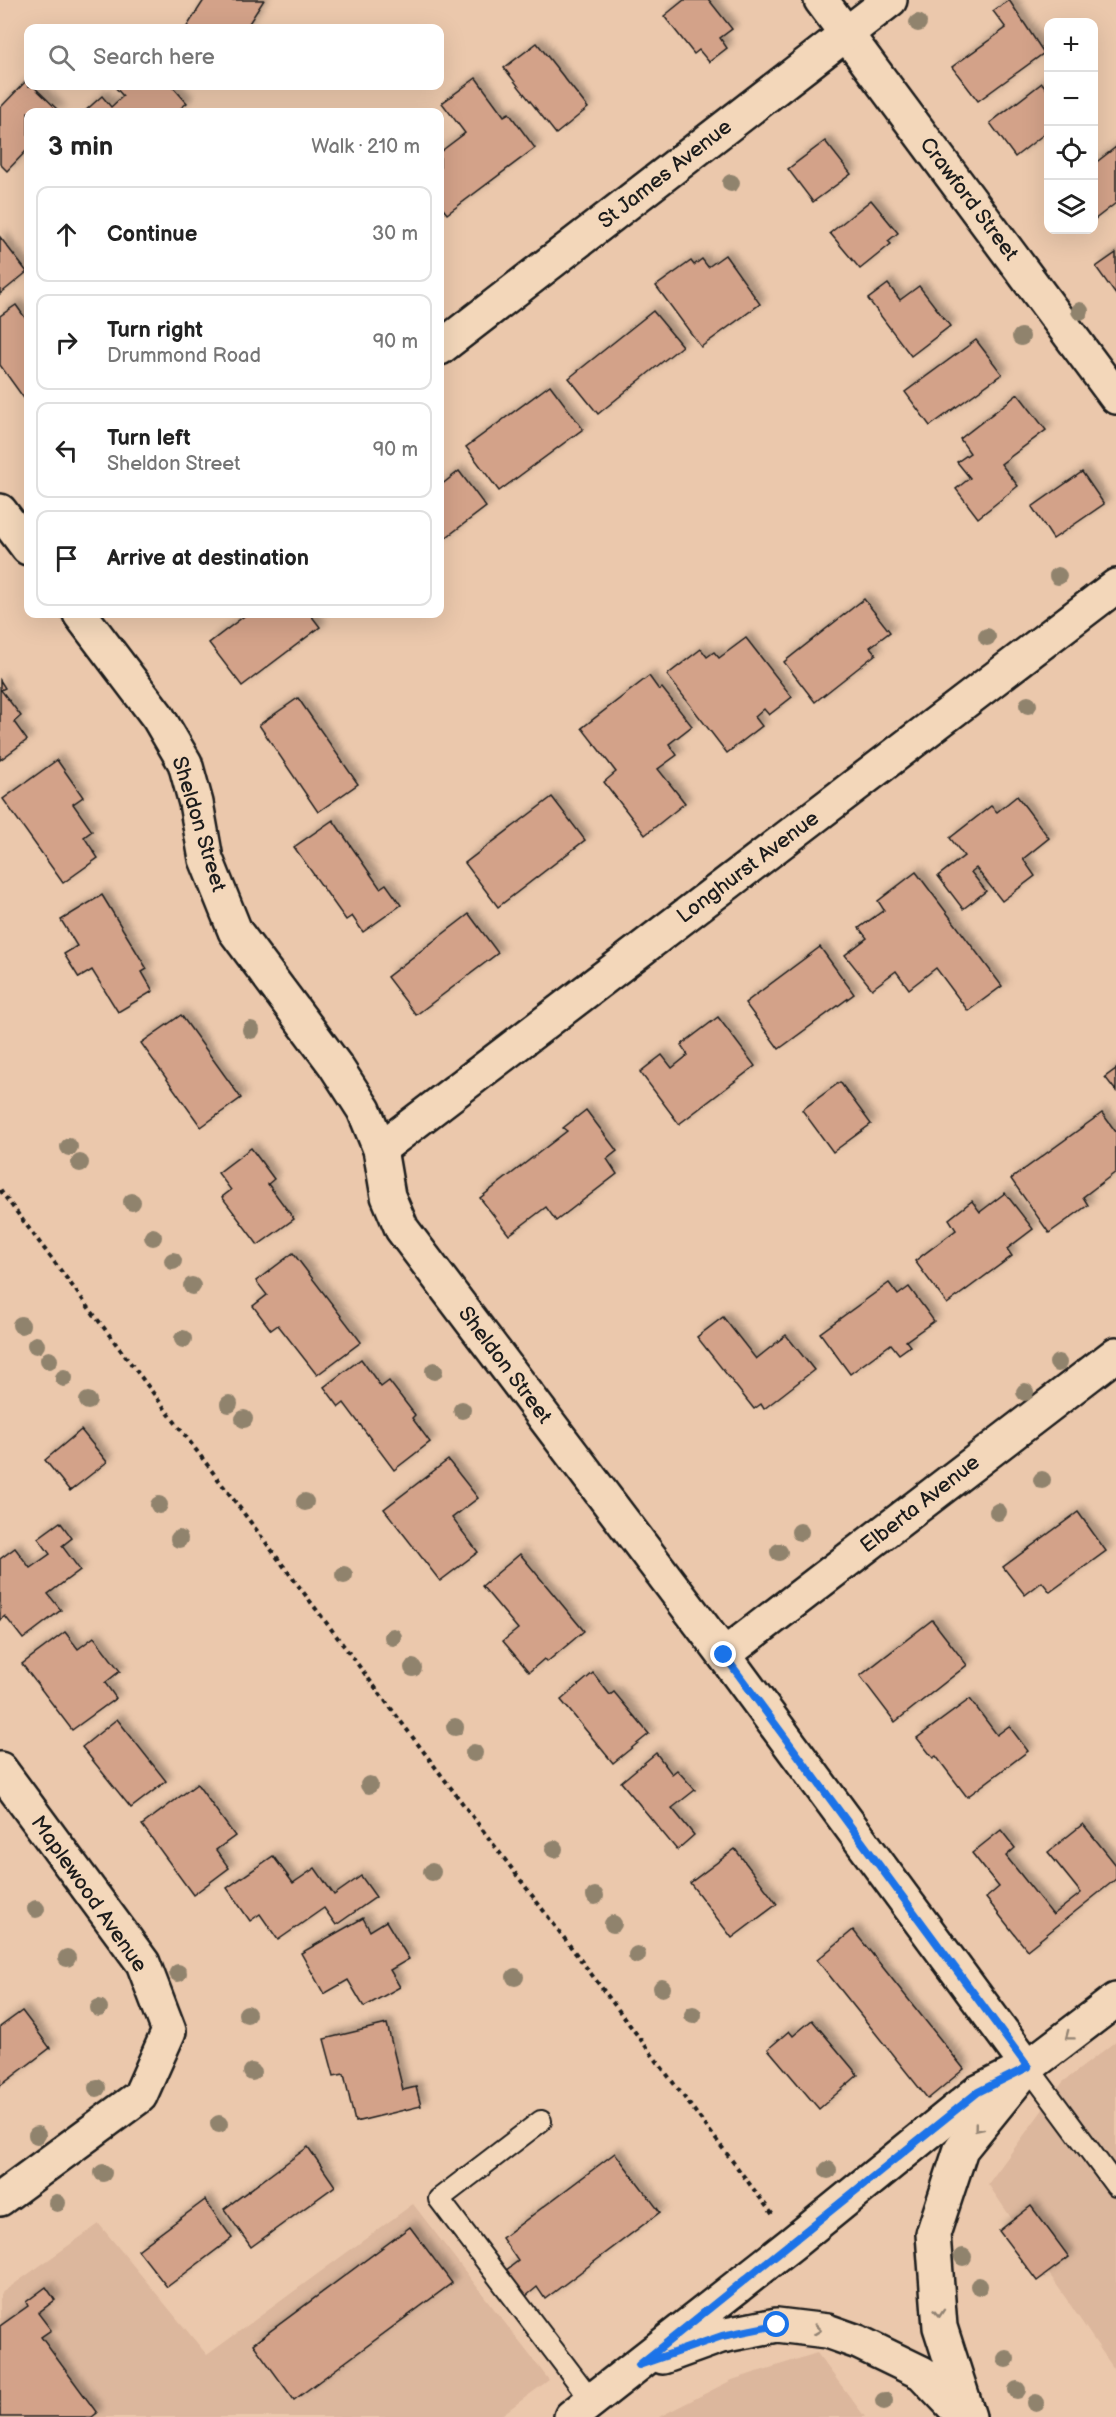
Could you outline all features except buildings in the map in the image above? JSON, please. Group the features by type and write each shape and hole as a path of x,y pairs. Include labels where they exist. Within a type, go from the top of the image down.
{"street":[{"name":"Crawford Street","path":"821,0 1116,397"},
{"name":"St James Avenue","path":"444,345 890,0"},
{"path":"0,511 24,543"},
{"name":"Longhurst Avenue","path":"380,1149 1116,586"},
{"name":"Sheldon Street","path":"88,618 158,717 185,763 196,803 206,859 235,931 335,1065 364,1110 380,1149 388,1196 402,1228 724,1655 1028,2067"},
{"name":"Elberta Avenue","path":"724,1655 1116,1354"},
{"name":"Maplewood Avenue","path":"0,1769 143,1963 169,2031 140,2096 0,2199"},
{"path":"582,2409 794,2242 978,2092 1028,2067 1116,2000"},
{"path":"969,2417 940,2327 933,2234 961,2149 1028,2067"},
{"path":"639,2365 722,2336 777,2325 827,2331 858,2342 922,2373 964,2417"}],"lane":[{"path":"1028,2067 1116,2186"},
{"path":"541,2121 439,2199 582,2409"}],"path":[{"path":"0,1190 794,2242"}],"shaded area":[{"path":"1116,2041 1116,2372 988,2184 1063,2082"},
{"path":"413,2204 549,2380 499,2417 0,2417 0,2294 99,2224 207,2355"},
{"path":"817,2353 865,2417 659,2417 732,2380"}],"route":[{"path":"724,1655 1028,2067 978,2092 639,2365 722,2336 777,2325"}]}
